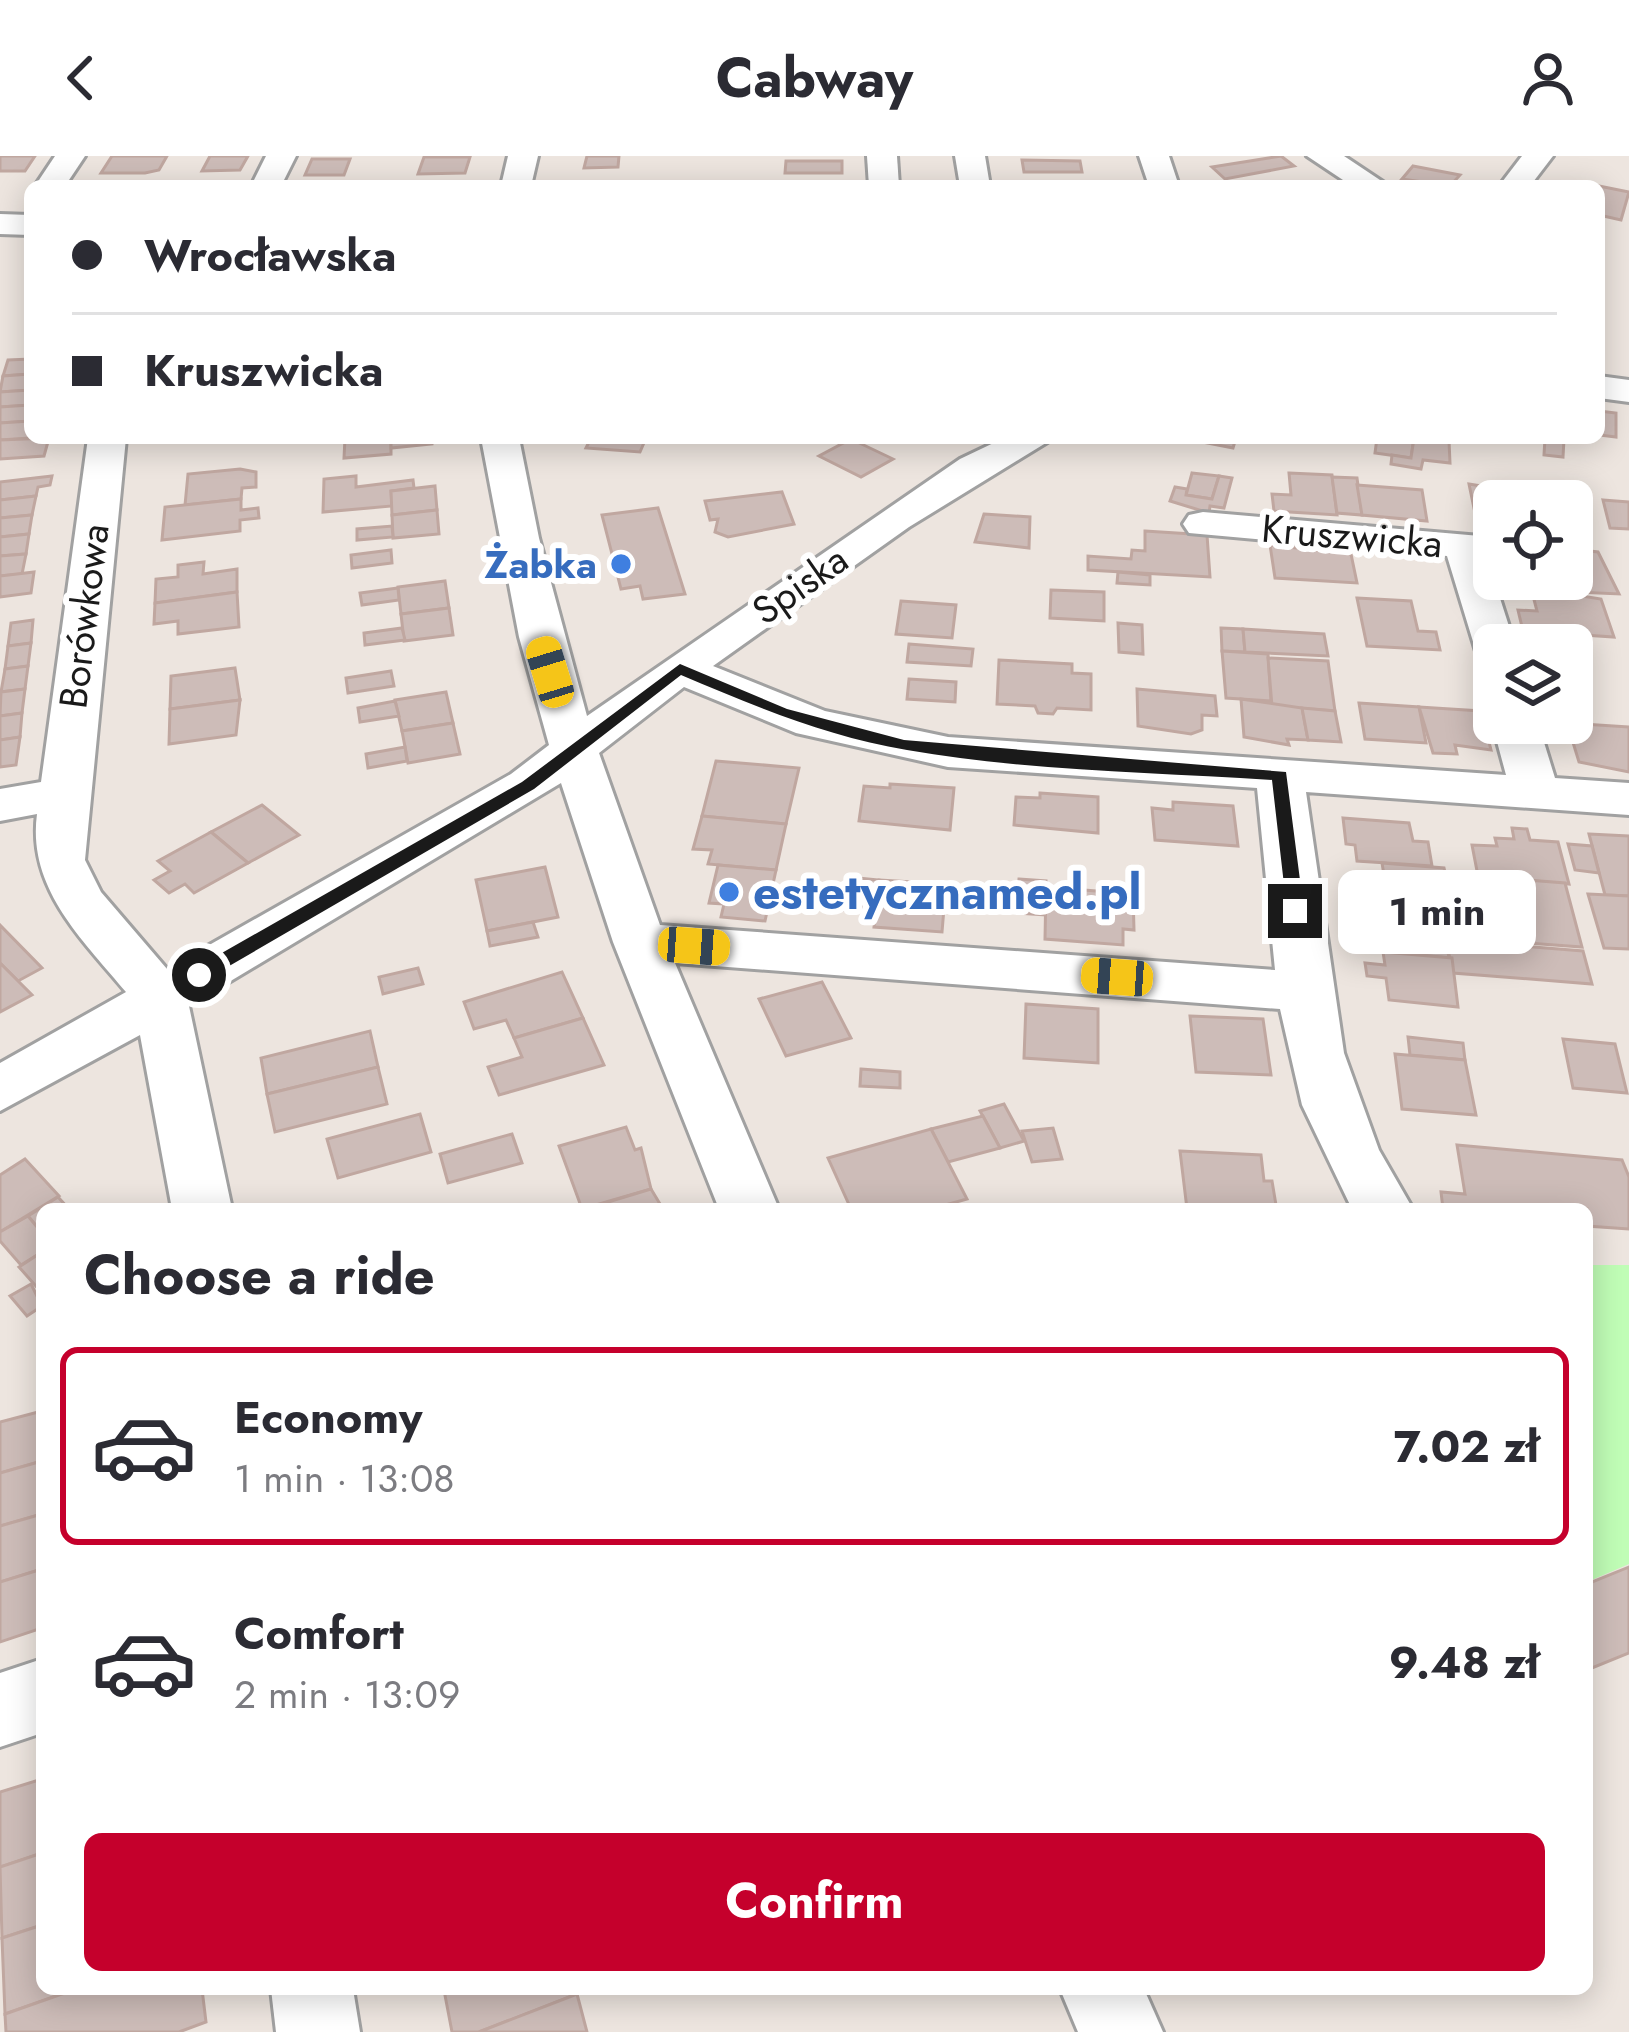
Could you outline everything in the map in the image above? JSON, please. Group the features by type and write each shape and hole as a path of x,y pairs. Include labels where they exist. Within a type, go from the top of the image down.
{"street":[{"path":"1322,156 1364,180"},
{"path":"1519,180 1538,156"},
{"name":"Borówkowa","path":"106,444 63,794 60,860 67,879 160,997"},
{"path":"501,444 533,612 573,746 639,942 746,1203"},
{"name":"Spiska","path":"0,1090 528,785 573,746 915,506 1024,444"},
{"name":"Kruszwicka","path":"1203,524 1465,545 1487,624"},
{"path":"680,669 782,712 904,745 999,757 1629,799"},
{"path":"1521,744 1535,792"},
{"path":"1280,776 1311,1045 1331,1118 1380,1203"},
{"path":"0,805 63,794"},
{"path":"639,942 1304,991"},
{"path":"160,997 201,1203"},
{"path":"0,1710 36,1698"},
{"path":"313,1995 318,2032"},
{"path":"1104,1995 1121,2032"}],"green space":[{"path":"1593,1265 1629,1265 1629,1564 1593,1579"}],"building":[{"path":"0,156 35,156 25,171 0,171"},
{"path":"112,156 167,156 159,170 101,173"},
{"path":"210,156 248,156 240,170 202,171"},
{"path":"587,156 619,156 618,167 584,168"},
{"path":"1281,156 1294,166 1225,179 1212,167"},
{"path":"424,157 470,157 465,173 418,174"},
{"path":"312,159 350,159 344,175 305,175"},
{"path":"1022,160 1080,161 1082,172 1024,172"},
{"path":"786,161 842,161 842,173 785,173"},
{"path":"1413,166 1460,175 1455,180 1402,179"},
{"path":"1605,187 1629,192 1621,220 1605,216"},
{"path":"24,359 24,374 3,376 8,360"},
{"path":"24,374 24,390 0,392 3,376"},
{"path":"24,390 24,405 0,407 0,392"},
{"path":"24,405 24,421 0,423 0,407"},
{"path":"1605,412 1616,413 1616,437 1605,436"},
{"path":"24,421 24,438 0,440 0,423"},
{"path":"0,440 47,444 44,456 0,459"},
{"path":"345,444 391,444 391,454 344,458"},
{"path":"588,444 643,444 640,452 586,448"},
{"path":"842,444 862,444 893,459 861,477 819,456"},
{"path":"1376,444 1413,444 1411,458 1375,453"},
{"path":"1413,444 1449,444 1450,463 1423,460 1421,469 1391,464 1392,455 1411,458"},
{"path":"1545,444 1564,444 1563,457 1544,455"},
{"path":"256,472 256,487 242,488 241,499 185,505 188,474"},
{"path":"1192,473 1219,476 1212,499 1186,495"},
{"path":"1289,473 1332,475 1337,515 1274,511 1272,494 1291,495"},
{"path":"52,476 50,485 38,487 36,496 0,500 0,482"},
{"path":"356,476 356,487 413,480 414,488 391,491 392,506 323,512 324,479"},
{"path":"1219,476 1232,478 1224,508 1210,506 1209,513 1170,501 1175,487 1187,489 1186,495 1212,499"},
{"path":"1332,477 1357,478 1362,515 1337,513"},
{"path":"1357,485 1422,490 1427,521 1362,515"},
{"path":"435,486 437,510 392,515 391,491"},
{"path":"782,492 794,524 728,537 715,532 718,519 710,520 705,501"},
{"path":"36,496 32,515 0,518 0,500"},
{"path":"241,499 241,510 258,508 259,518 240,520 240,531 162,540 165,507"},
{"path":"1603,500 1629,502 1629,529 1610,528"},
{"path":"658,508 685,594 643,599 640,586 621,589 602,515"},
{"path":"437,510 439,534 393,538 392,515"},
{"path":"984,514 1030,517 1029,548 975,542"},
{"path":"32,515 29,534 0,537 0,518"},
{"path":"392,526 393,537 357,540 357,529"},
{"path":"1145,531 1207,535 1210,577 1088,570 1088,556 1131,559 1132,550 1145,551"},
{"path":"29,534 26,554 0,556 0,537"},
{"path":"1270,545 1351,554 1357,583 1275,578"},
{"path":"391,550 392,563 352,568 351,555"},
{"path":"1593,551 1598,552 1619,594 1593,593"},
{"path":"26,554 22,574 0,576 0,556"},
{"path":"204,562 203,574 237,569 237,592 155,603 156,579 178,577 178,565"},
{"path":"34,572 31,593 0,597 0,576"},
{"path":"1118,572 1150,575 1150,585 1117,583"},
{"path":"445,581 449,608 401,614 398,587"},
{"path":"398,588 399,600 362,605 360,593"},
{"path":"1051,590 1104,592 1104,621 1050,618"},
{"path":"237,592 239,627 178,634 178,621 154,624 155,603"},
{"path":"1357,598 1411,601 1418,631 1436,632 1440,650 1367,646"},
{"path":"1601,599 1614,637 1593,636 1593,624 1521,624 1518,610 1537,611 1534,600"},
{"path":"901,601 956,605 952,638 896,634"},
{"path":"449,608 453,635 404,641 401,614"},
{"path":"33,620 31,643 8,646 11,623"},
{"path":"1118,623 1142,625 1143,654 1119,652"},
{"path":"402,628 405,640 365,645 364,633"},
{"path":"1221,628 1243,629 1245,652 1222,651"},
{"path":"1243,629 1324,634 1328,656 1245,652"},
{"path":"31,643 28,666 5,669 8,646"},
{"path":"909,644 973,649 971,666 907,662"},
{"path":"1222,651 1268,654 1271,701 1226,698"},
{"path":"1268,658 1328,661 1335,711 1272,706"},
{"path":"999,660 1072,664 1072,673 1091,674 1091,710 1057,708 1053,714 1038,713 1035,706 997,704"},
{"path":"28,666 25,689 1,692 5,669"},
{"path":"235,668 240,700 170,709 171,676"},
{"path":"391,671 394,686 348,693 346,678"},
{"path":"909,679 956,682 955,702 907,699"},
{"path":"25,689 22,713 0,716 1,692"},
{"path":"1137,689 1215,696 1217,716 1202,715 1202,730 1191,734 1138,726"},
{"path":"446,692 453,723 402,731 395,700"},
{"path":"1241,699 1302,708 1308,740 1287,739 1289,745 1244,737"},
{"path":"240,700 236,735 169,744 170,709"},
{"path":"395,701 399,716 360,722 358,708"},
{"path":"1359,703 1419,707 1426,743 1365,739"},
{"path":"1419,707 1473,710 1473,744 1489,744 1491,750 1455,745 1457,754 1433,753"},
{"path":"1302,708 1335,711 1341,742 1308,740"},
{"path":"22,713 20,737 0,740 0,716"},
{"path":"453,723 460,754 408,763 402,731"},
{"path":"1593,725 1629,727 1629,772 1579,762 1573,744 1593,744"},
{"path":"20,737 16,765 0,767 0,740"},
{"path":"405,747 407,761 368,768 366,754"},
{"path":"716,761 799,768 786,824 702,816"},
{"path":"890,784 954,788 950,830 859,821 864,786 890,788"},
{"path":"1040,793 1098,797 1098,833 1014,825 1016,797 1040,798"},
{"path":"1173,802 1233,806 1238,846 1155,840 1152,808 1173,810"},
{"path":"262,805 299,835 248,863 211,832"},
{"path":"702,816 786,824 776,870 708,864 712,850 693,849"},
{"path":"1343,818 1409,823 1413,841 1428,842 1432,866 1357,861 1355,845 1346,844"},
{"path":"1512,828 1527,829 1530,840 1558,842 1569,884 1478,876 1472,845 1497,846 1495,838 1514,839"},
{"path":"211,832 248,863 194,893 185,884 169,893 154,880 170,871 158,861"},
{"path":"1589,834 1629,836 1629,896 1605,895"},
{"path":"1568,844 1592,846 1599,873 1575,870"},
{"path":"1382,863 1444,868 1460,941 1394,936"},
{"path":"718,865 776,870 765,921 721,917 724,904 709,903"},
{"path":"545,867 558,917 487,931 476,880"},
{"path":"848,877 879,880 875,912 844,910"},
{"path":"1019,879 1046,881 1045,915 1017,913"},
{"path":"1516,879 1565,883 1582,947 1498,941 1486,886 1518,887"},
{"path":"879,880 946,884 942,932 874,927"},
{"path":"1046,887 1133,894 1134,930 1123,929 1123,945 1045,939"},
{"path":"1588,894 1629,896 1629,949 1604,948"},
{"path":"533,922 538,937 490,946 487,931"},
{"path":"0,925 42,968 18,981 0,963"},
{"path":"1394,936 1446,940 1449,958 1397,953"},
{"path":"1446,940 1583,951 1592,984 1453,973"},
{"path":"1383,952 1452,958 1458,1007 1389,1000 1386,978 1367,976 1365,963 1385,965"},
{"path":"0,963 32,995 0,1012"},
{"path":"418,968 423,984 383,994 379,977"},
{"path":"562,972 583,1018 514,1038 506,1020 474,1029 464,1002"},
{"path":"822,982 851,1038 786,1056 759,999"},
{"path":"1026,1004 1098,1009 1098,1063 1024,1058"},
{"path":"1190,1016 1263,1019 1271,1075 1196,1072"},
{"path":"583,1018 604,1065 499,1095 488,1067 522,1057 514,1038"},
{"path":"370,1031 378,1067 267,1094 261,1058"},
{"path":"1408,1037 1463,1043 1465,1060 1410,1055"},
{"path":"1563,1039 1615,1044 1627,1093 1573,1088"},
{"path":"1395,1054 1465,1060 1476,1115 1402,1109"},
{"path":"378,1067 387,1104 275,1132 267,1094"},
{"path":"861,1069 900,1072 900,1088 860,1086"},
{"path":"1004,1104 1024,1141 1000,1148 980,1111"},
{"path":"420,1114 431,1152 338,1178 327,1139"},
{"path":"983,1116 1000,1148 948,1162 931,1129"},
{"path":"626,1127 635,1150 641,1148 651,1189 603,1203 580,1203 559,1146"},
{"path":"1053,1128 1062,1159 1032,1162 1022,1131"},
{"path":"931,1129 967,1199 848,1203 828,1158"},
{"path":"512,1134 522,1163 448,1183 440,1154"},
{"path":"1457,1145 1622,1160 1629,1177 1629,1229 1593,1226 1593,1203 1442,1203 1441,1192 1465,1194"},
{"path":"1180,1151 1261,1155 1264,1181 1272,1181 1276,1203 1186,1203"},
{"path":"25,1159 59,1196 36,1203 36,1210 0,1232 0,1175"},
{"path":"651,1189 659,1203 605,1203"},
{"path":"28,1216 36,1226 36,1256 21,1265 0,1241 0,1232"},
{"path":"36,1256 36,1286 19,1267"},
{"path":"31,1284 36,1310 27,1316 10,1296"},
{"path":"36,1413 36,1463 0,1473 0,1422"},
{"path":"36,1463 36,1516 0,1526 0,1473"},
{"path":"36,1516 36,1571 0,1582 0,1526"},
{"path":"1629,1567 1629,1653 1593,1668 1593,1582"},
{"path":"36,1571 36,1630 0,1642 0,1582"},
{"path":"36,1781 36,1855 0,1867 0,1792"},
{"path":"36,1855 36,1927 2,1938 0,1867"},
{"path":"36,1927 36,1995 59,1995 5,2014 2,1938"},
{"path":"59,1995 203,1995 206,2022 179,2032 6,2032 5,2014"},
{"path":"445,1995 574,1995 479,2032 452,2032"},
{"path":"577,1995 587,2032 479,2032"}],"place":[{"name":"Żabka","path":"621,564"},
{"name":"estetycznamed.pl","path":"729,892"}],"route":[{"path":"199,975 528,785 573,746 680,669 782,712 904,745 999,757 1280,776 1295,911"}]}
